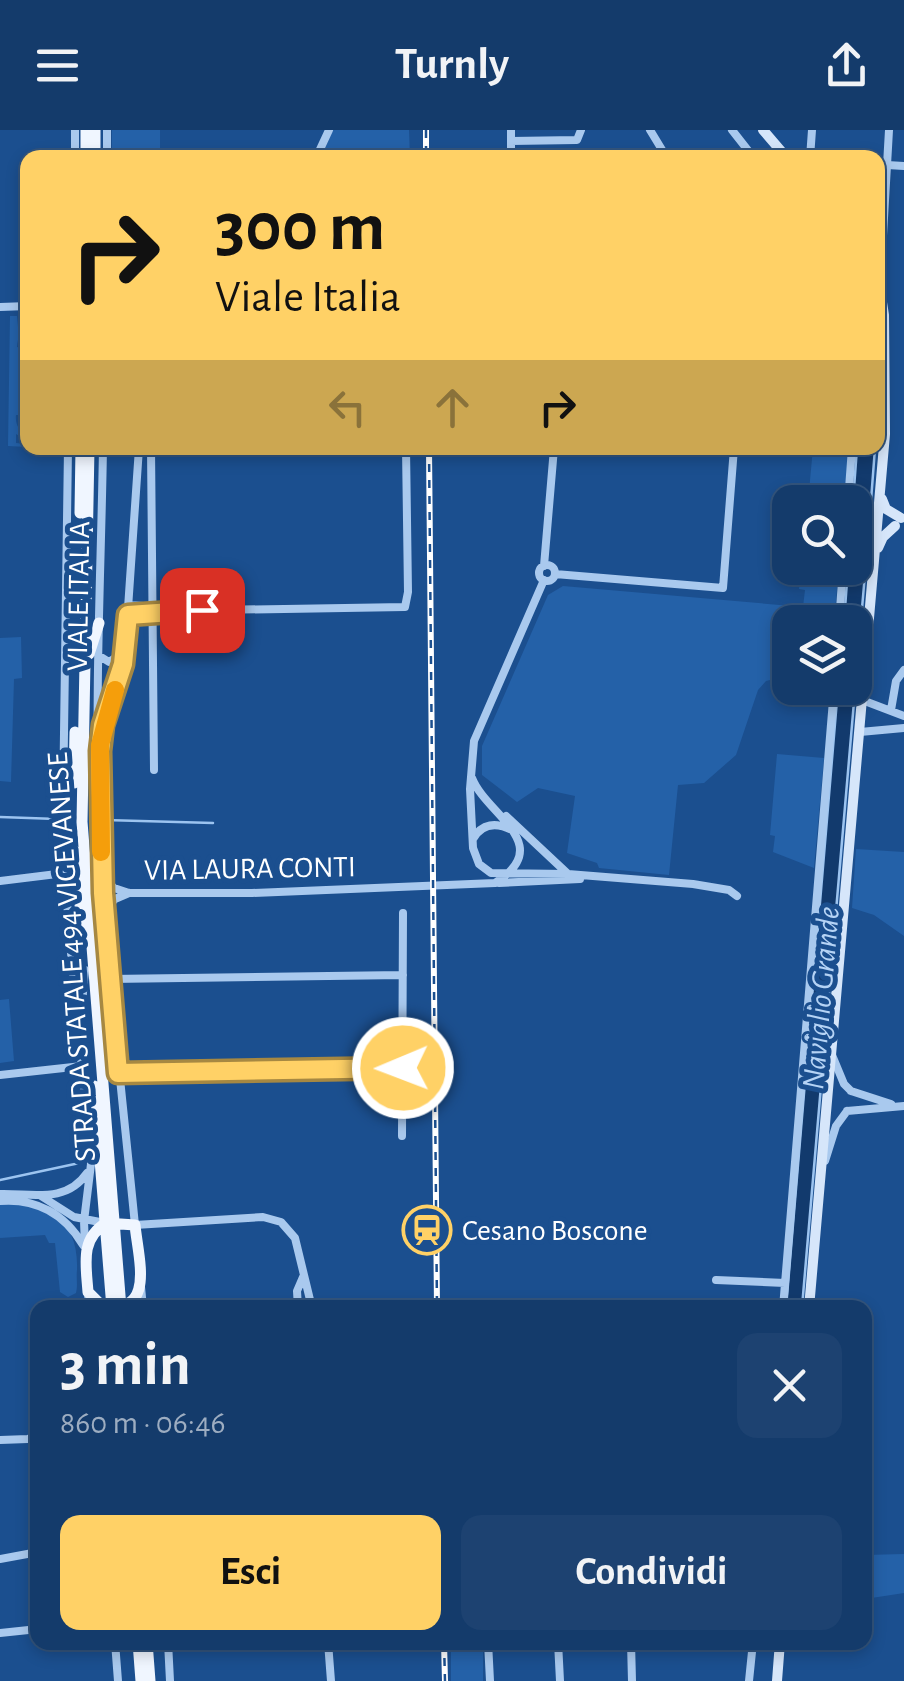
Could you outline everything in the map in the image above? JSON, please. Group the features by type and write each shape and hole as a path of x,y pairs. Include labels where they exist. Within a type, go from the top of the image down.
{"main road":[{"path":"763,130 780,150"},
{"name":"STRADA STATALE 494 VIGEVANESE","path":"81,455 74,822 110,1223"},
{"name":"STRADA STATALE 494 VIGEVANESE","path":"89,455 84,860 110,1223"},
{"path":"871,605 883,455"},
{"path":"880,494 886,510 901,523"},
{"path":"878,521 901,523"},
{"path":"875,558 881,540 901,523"},
{"path":"83,728 90,652 99,623"},
{"path":"810,1300 862,705"},
{"path":"110,1223 119,1300"},
{"path":"110,1223 112,1300"},
{"path":"96,1300 88,1292 85,1249 94,1231 110,1223 135,1225 141,1287 132,1300"},
{"path":"139,1650 141,1681"},
{"path":"148,1650 150,1681"},
{"path":"776,1681 779,1650"}],"street":[{"path":"511,130 511,150"},
{"path":"511,141 577,140 582,130"},
{"path":"732,130 746,148 743,150"},
{"path":"885,200 889,130"},
{"path":"887,165 904,166"},
{"name":"VIALE ITALIA","path":"68,455 62,763 65,874 91,1164 84,1220 85,1249"},
{"name":"VIALE ITALIA","path":"103,455 98,655 103,708 102,875 135,1225"},
{"path":"103,708 125,652 139,455"},
{"path":"151,455 154,770"},
{"path":"128,610 143,615 152,611 400,608 408,602 406,455"},
{"path":"544,580 540,572 544,566 553,455"},
{"path":"555,574 723,588 733,455"},
{"path":"849,485 851,455"},
{"path":"544,566 553,568 555,574"},
{"path":"544,580 551,580 555,574"},
{"path":"544,580 476,734 472,774 476,860 491,874 568,874 693,884 729,890 737,896"},
{"path":"98,655 109,662 125,652"},
{"path":"891,710 896,681 904,670"},
{"path":"872,703 904,716"},
{"path":"784,1300 833,705"},
{"path":"860,732 904,728"},
{"path":"472,774 477,789 515,833 520,854 516,864 495,883"},
{"path":"497,809 568,874"},
{"path":"473,839 490,825 515,833"},
{"path":"0,881 65,874"},
{"name":"VIA LAURA CONTI","path":"102,875 114,888 129,892 371,888 596,877"},
{"name":"VIA LAURA CONTI","path":"105,910 129,892"},
{"path":"402,913 402,1136"},
{"name":"VIALE ITALIA","path":"78,1029 85,970"},
{"path":"110,980 403,975"},
{"path":"832,1054 850,1091 900,1106"},
{"path":"0,1075 82,1066"},
{"path":"118,1073 403,1068"},
{"path":"828,1100 850,1091"},
{"path":"828,1100 847,1110 900,1106"},
{"path":"821,1173 836,1126 847,1110"},
{"path":"0,1197 60,1193 76,1185 91,1164"},
{"path":"41,1196 84,1220 110,1223"},
{"path":"0,1197 28,1202 59,1216 85,1249"},
{"path":"134,1207 145,1221 155,1225"},
{"path":"135,1225 271,1218 288,1228 295,1238 310,1300"},
{"path":"138,1249 143,1234 155,1225"},
{"path":"297,1300 296,1291 303,1277"},
{"path":"716,1280 785,1283"},
{"path":"141,1287 142,1300"},
{"path":"88,1292 88,1300"},
{"path":"0,1440 30,1438"},
{"path":"0,1559 30,1553"},
{"path":"0,1632 30,1630"},
{"path":"116,1650 118,1681"},
{"path":"168,1650 170,1681"},
{"path":"329,1650 332,1681"},
{"path":"488,1650 490,1681"},
{"path":"558,1650 560,1681"},
{"path":"631,1650 632,1681"},
{"path":"749,1681 752,1650"}],"shaded area":[{"path":"112,130 160,130 160,150 112,150"},
{"path":"333,130 409,130 410,150 324,150"},
{"path":"10,316 17,316 20,415 16,418 20,437 16,434 16,443 20,447 8,446"},
{"path":"812,455 848,455 846,485 810,485"},
{"path":"799,585 837,585 836,605 803,605 805,590 799,589"},
{"path":"563,586 780,605 772,605 772,680 758,690 736,755 704,783 678,785 669,875 599,868 597,863 567,853 575,796 538,788 517,802 482,775 482,746 548,595"},
{"path":"21,637 22,678 14,679 11,782 0,781 0,638"},
{"path":"777,754 824,758 814,868 773,852 775,836 770,835"},
{"path":"856,849 904,852 904,936 874,915 852,908"},
{"path":"9,999 14,1061 0,1063 0,1000"},
{"path":"0,1204 46,1211 66,1227 76,1253 76,1293 68,1297 60,1292 55,1243 49,1243 45,1235 0,1238"},
{"path":"904,1554 904,1593 872,1598 872,1555"},
{"path":"451,1650 483,1650 483,1681 451,1681"}],"water":[{"path":"856,455 874,455 872,487 854,485"},
{"path":"847,585 864,585 862,605 845,605"},
{"name":"Naviglio Grande","path":"837,705 854,705 803,1300 787,1300"}],"waterway":[{"path":"0,817 57,819"},
{"path":"105,820 213,823"},
{"path":"0,1180 84,1162"}],"railway":[{"path":"426,130 426,150"},
{"path":"429,455 437,1300"},
{"path":"444,1650 445,1681"}],"slow traffic":[{"path":"101,852 100,745 115,690"}],"place":[{"name":"Cesano Boscone","path":"427,1230"}],"route":[{"path":"202,610 128,615 123,664 103,725 100,824 118,1073 403,1068"}]}
